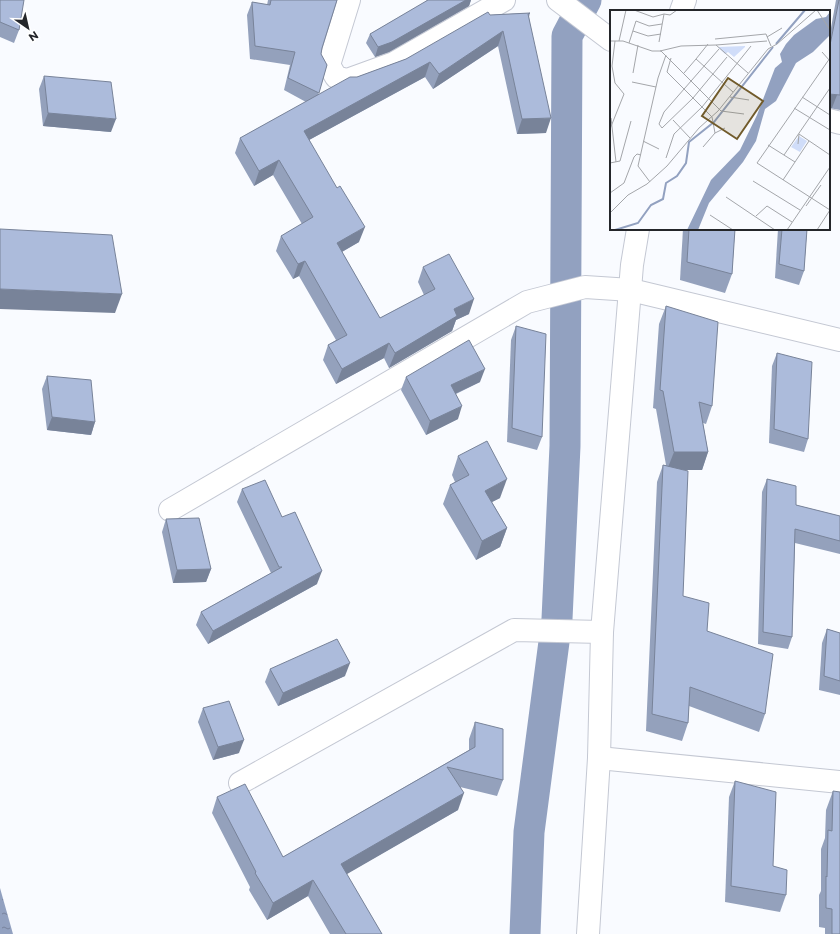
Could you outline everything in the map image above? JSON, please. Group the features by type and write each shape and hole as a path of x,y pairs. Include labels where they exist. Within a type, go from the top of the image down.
{"street":[{"path":"349,0 329,65 336,77 347,80 394,62 504,0"},
{"path":"681,10 684,0"},
{"path":"560,2 605,34"},
{"path":"830,120 840,123"},
{"path":"588,934 600,758 602,632 632,265 638,230"},
{"path":"170,510 527,302 585,287 631,290 840,340"},
{"path":"240,783 514,630 569,630 602,632"},
{"path":"600,758 840,782"}],"water":[{"path":"0,888 13,934 0,934"}],"building":[{"path":"0,0 24,0 19,30 0,22"},
{"path":"271,0 337,0 322,48 321,54 327,65 319,93 288,78 295,52 255,46 252,2 270,5"},
{"path":"428,0 466,0 392,42 378,47 370,34"},
{"path":"840,0 840,95 830,94 830,45"},
{"path":"488,12 490,15 530,13 528,14 551,118 522,119 503,31 439,74 430,62 304,131 337,188 340,186 365,227 337,243 380,318 435,289 423,267 449,254 474,299 454,309 457,316 395,353 389,343 342,369 328,345 347,335 305,261 298,264 281,236 313,217 279,160 259,171 240,138 350,77 357,77 406,59"},
{"path":"44,76 111,82 116,119 48,113"},
{"path":"0,229 112,235 122,294 0,289"},
{"path":"689,230 735,230 732,274 687,262"},
{"path":"782,230 807,230 804,271 779,264"},
{"path":"666,306 718,322 712,406 699,402 708,452 674,452 663,391 660,390"},
{"path":"516,326 546,334 542,437 512,428"},
{"path":"469,340 485,369 451,385 462,406 430,421 406,377"},
{"path":"777,353 812,362 808,439 774,429"},
{"path":"47,376 91,380 95,422 52,417"},
{"path":"487,441 507,479 485,491 507,528 482,541 450,485 469,475 458,456"},
{"path":"663,465 688,471 683,596 709,603 707,631 773,654 765,714 690,687 688,723 652,714"},
{"path":"767,479 796,486 796,505 840,516 840,541 795,529 792,637 763,632"},
{"path":"265,480 282,517 295,512 322,571 213,631 201,612 282,567 279,567 242,489"},
{"path":"199,518 211,569 177,570 166,519"},
{"path":"827,629 840,633 840,681 824,676"},
{"path":"337,639 350,663 283,693 270,669"},
{"path":"229,701 244,740 218,747 203,708"},
{"path":"475,722 503,729 503,780 447,767 464,793 341,864 382,934 346,934 313,880 273,903 255,873 256,872 217,797 245,784 283,857 475,747"},
{"path":"735,781 776,792 773,866 787,870 786,895 731,886"},
{"path":"833,791 840,792 840,934 832,934 832,909 826,908 828,830 832,831"}],"waterway":[{"path":"525,934 529,832 557,619 565,446 567,36 586,0"}]}
